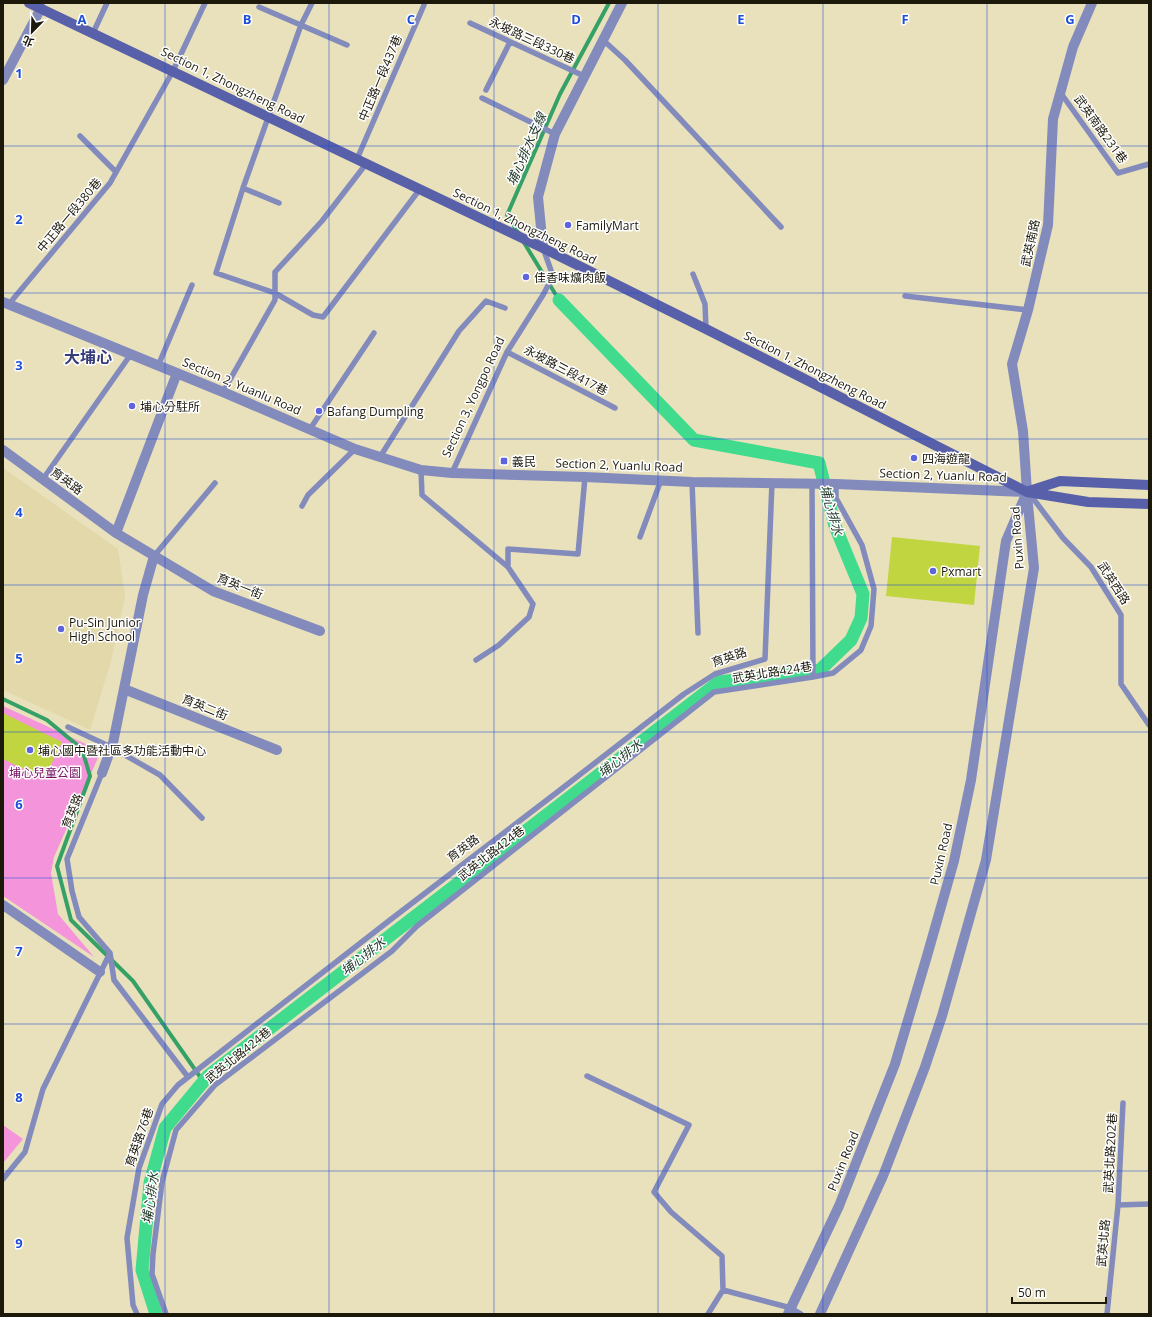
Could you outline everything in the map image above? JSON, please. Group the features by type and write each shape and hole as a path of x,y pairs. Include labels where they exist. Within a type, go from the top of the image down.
{"main road":[{"name":"Section 1, Zhongzheng Road","path":"29,3 543,248 1027,492 1088,502 1149,504"},
{"path":"1027,492 1060,481 1149,485"}],"street":[{"name":"Section 3, Yongpo Road","path":"543,248 538,197 554,134 622,3"},
{"name":"武英南路","path":"1027,492 1023,431 1012,364 1028,310 1048,225 1053,119 1073,47 1092,3"},
{"path":"3,80 41,8"},
{"name":"Section 2, Yuanlu Road","path":"6,303 223,392 355,449 421,470 452,473 692,482 812,483 1027,492"},
{"path":"116,533 177,373"},
{"name":"育英路","path":"3,450 116,533 154,556 143,595 111,748 102,773"},
{"name":"Puxin Road","path":"790,1311 839,1206 895,1064 927,956 954,861 971,780 1006,541 1027,492"},
{"name":"Puxin Road","path":"820,1314 883,1176 925,1068 942,1016 986,860 1034,568 1027,492"},
{"name":"育英一街","path":"154,556 213,591 320,631"},
{"name":"育英二街","path":"124,689 276,750"},
{"path":"3,904 100,972"}],"lane":[{"path":"93,33 107,3"},
{"name":"中正路一段380巷","path":"6,303 110,183 173,71 205,3"},
{"path":"312,3 300,25 242,188 216,272 275,293 312,315 323,317 420,190"},
{"name":"中正路一段437巷","path":"223,392 275,300 275,272 322,221 362,162 424,5"},
{"path":"260,7 347,45"},
{"name":"永坡路三段330巷","path":"470,23 584,76"},
{"path":"603,40 625,60 781,227"},
{"path":"486,90 510,42"},
{"name":"武英南路231巷","path":"1060,92 1118,172 1149,164"},
{"path":"482,98 554,134"},
{"path":"80,136 116,172"},
{"path":"242,188 279,203"},
{"name":"Section 3, Yongpo Road","path":"452,473 507,352 543,295 553,276 543,248"},
{"path":"693,274 705,304 706,329"},
{"path":"158,366 192,285"},
{"path":"904,296 1028,310"},
{"path":"380,457 459,331 486,301 505,308"},
{"path":"310,429 374,333"},
{"name":"永坡路三段417巷","path":"507,352 615,408"},
{"path":"42,480 131,354"},
{"path":"302,506 308,494 355,449"},
{"path":"421,470 422,495 508,568 533,604 529,617 499,645 476,660"},
{"path":"508,568 508,549 578,554 585,477"},
{"path":"640,537 661,480"},
{"path":"692,482 698,633"},
{"name":"育英路","path":"188,1077 684,694 715,674 765,659 772,482"},
{"path":"154,556 215,483"},
{"path":"812,483 813,677"},
{"name":"武英北路424巷","path":"166,1314 152,1274 162,1182 176,1130 216,1085 392,951 417,926 714,692 833,673 861,650 871,626 874,589 862,545 836,498 836,484"},
{"name":"武英西路","path":"1027,492 1063,538 1091,567 1120,615 1121,684 1149,725"},
{"path":"68,727 111,748 160,775 202,818"},
{"name":"育英路","path":"102,773 67,859 72,891 79,917 110,953"},
{"path":"110,953 114,980 188,1077"},
{"path":"3,1179 25,1152 43,1089 110,953"},
{"path":"588,1076 689,1125 654,1192 671,1212 722,1256 723,1290 708,1314"},
{"name":"育英路76巷","path":"137,1314 133,1305 127,1238 139,1168 162,1104 178,1085 188,1077"},
{"name":"武英北路202巷","path":"1118,1205 1123,1103"},
{"name":"武英北路","path":"1107,1314 1118,1205 1149,1204"},
{"path":"723,1290 801,1314"}],"shaded area":[{"name":"Pu-Sin Junior High School","path":"3,468 118,549 125,596 111,661 90,730 3,690"}],"green space":[{"name":"埔心兒童公園","path":"3,706 101,751 54,857 51,873 58,914 94,957 3,896"},
{"path":"3,1125 23,1139 3,1163"}],"building":[{"name":"Pxmart","path":"892,537 980,546 974,605 886,596"},
{"name":"埔心國中暨社區多功能活動中心","path":"3,713 62,742 44,779 3,759"}],"waterway":[{"name":"埔心排水支線","path":"519,234 507,215 560,94 609,3"},
{"name":"埔心排水支線","path":"523,241 559,300"},
{"name":"埔心排水","path":"156,1314 142,1270 150,1183 165,1128 208,1076 719,682 820,670 851,640 861,618 863,594 835,526 819,463 694,440 559,300"},
{"path":"3,699 47,720 82,749 90,776 57,866 71,920 133,981 203,1081"}],"place":[{"name":"FamilyMart","path":"568,225"},
{"name":"佳香味爌肉飯","path":"526,277"},
{"name":"埔心分駐所","path":"132,406"},
{"name":"Bafang Dumpling","path":"319,411"},
{"name":"四海遊龍","path":"914,458"},
{"name":"義民","path":"504,461"},
{"name":"Pxmart","path":"933,571"},
{"name":"Pu-Sin Junior High School","path":"61,629"},
{"name":"埔心國中暨社區多功能活動中心","path":"30,750"}],"district":[{"name":"大埔心","path":"88,357"}]}
